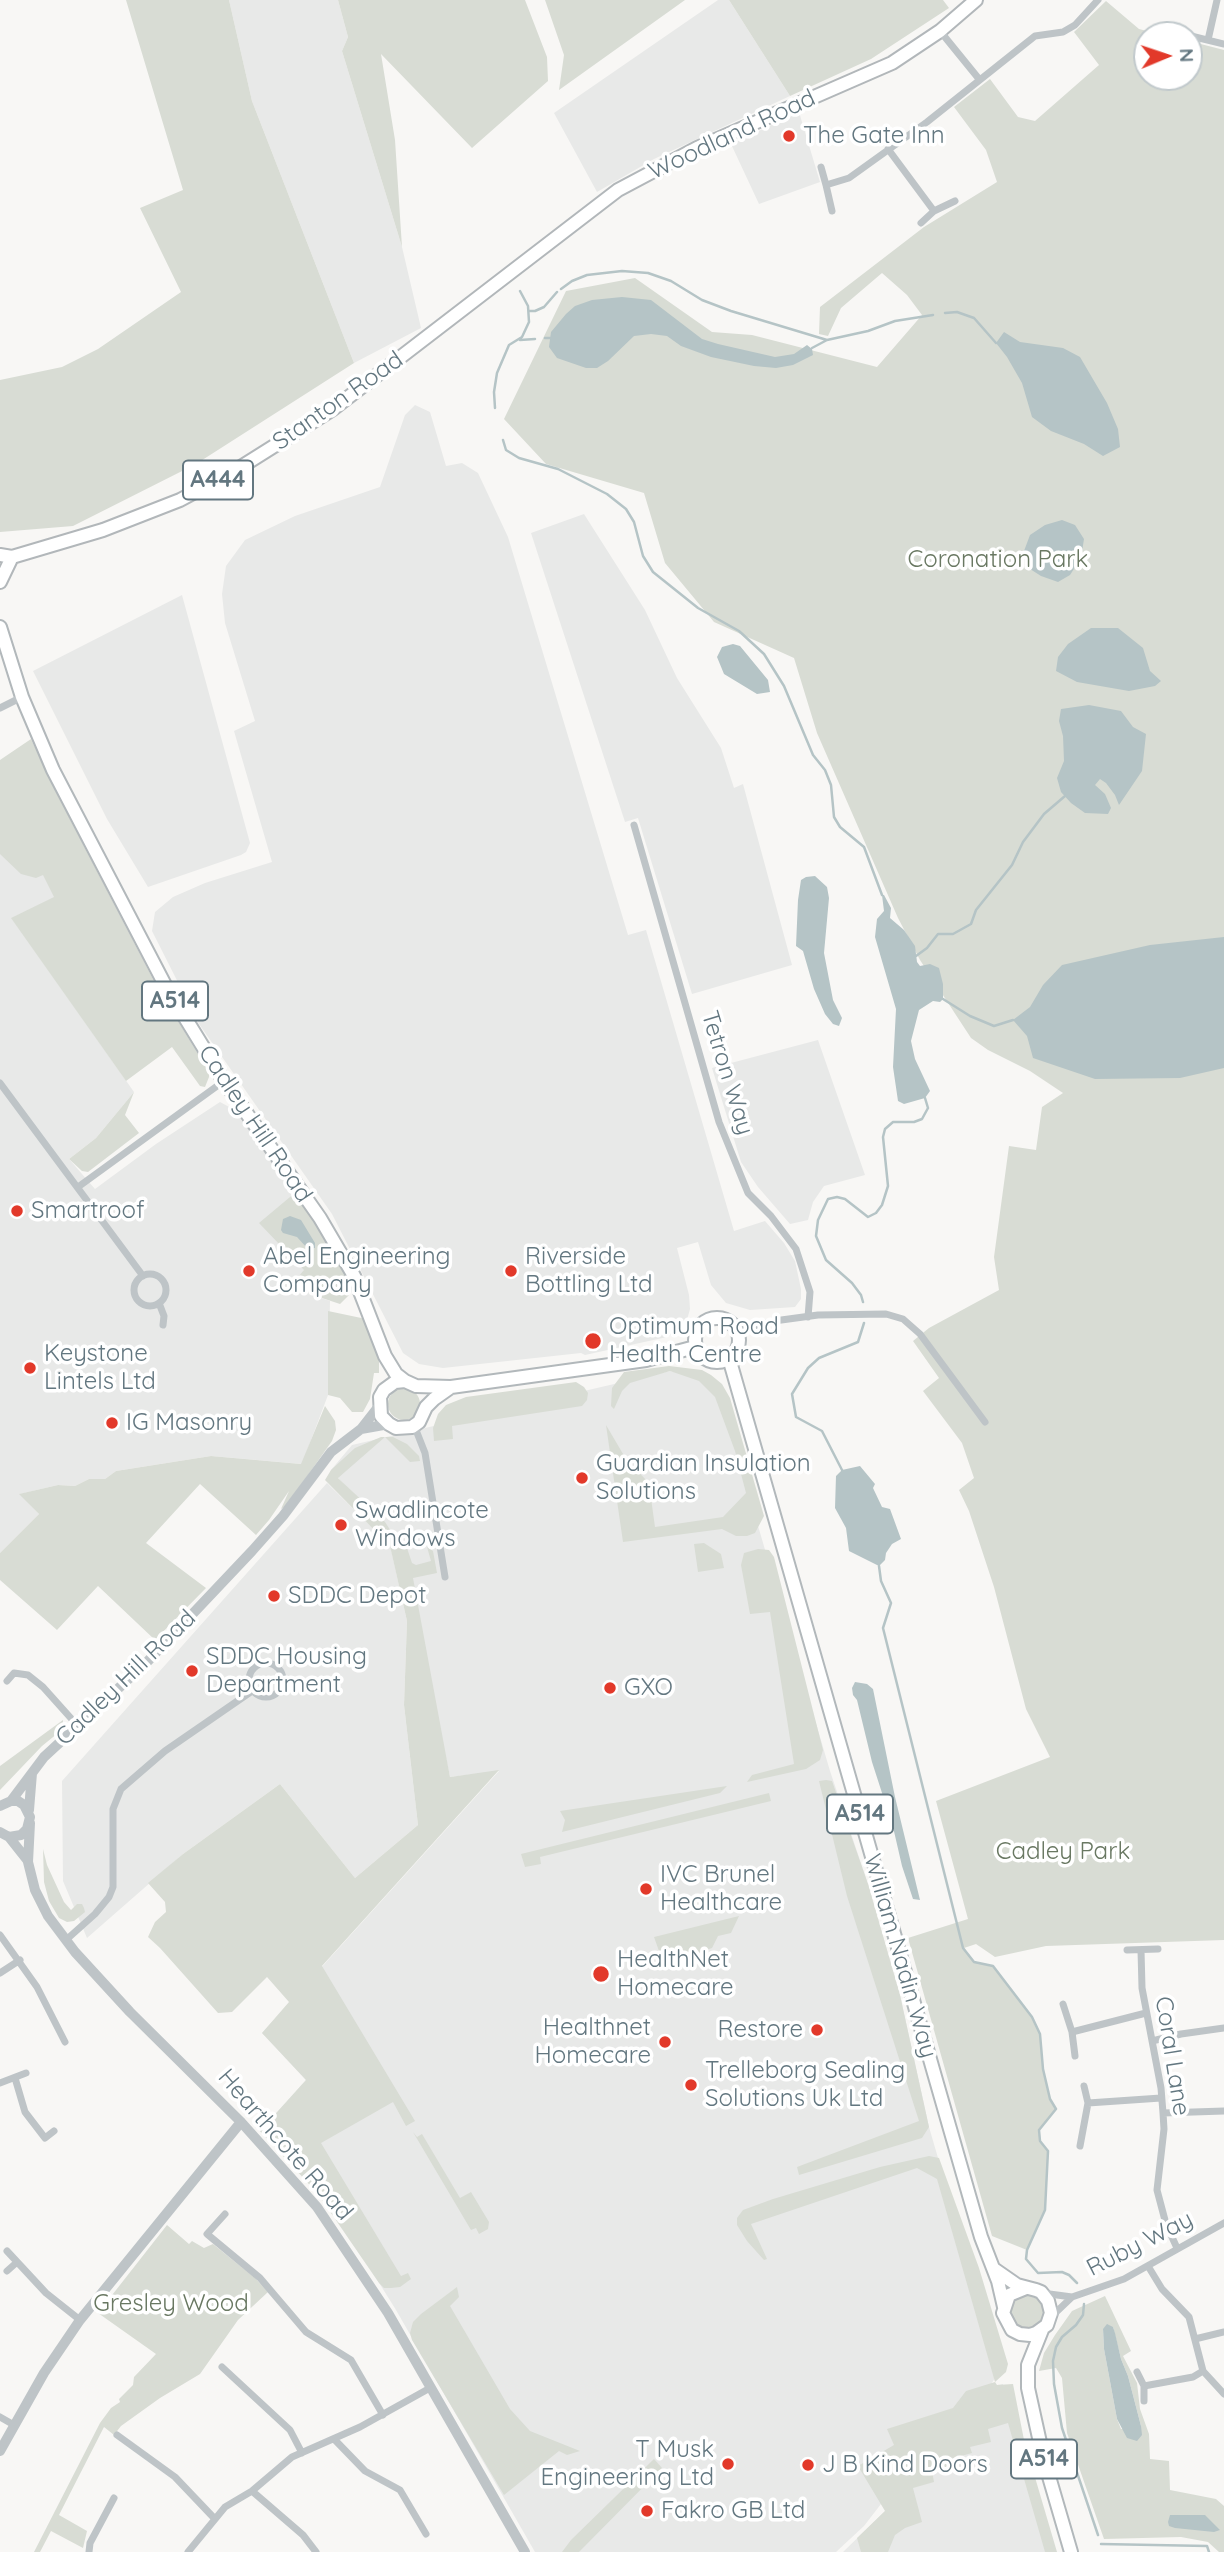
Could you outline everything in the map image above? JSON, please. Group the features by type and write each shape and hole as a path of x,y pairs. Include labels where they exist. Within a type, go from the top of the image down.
{"main road":[{"name":"Woodland Road","path":"496,284 618,190 697,148 892,63 940,31 976,0"},
{"name":"Stanton Road","path":"6,556 103,530 180,500 236,470 333,409 496,284"},
{"name":"A444","path":"0,574 6,556"},
{"name":"Cadley Hill Road","path":"0,627 22,697 52,770 127,913 179,1008 224,1081 320,1218 365,1300 385,1356 396,1374 411,1383"},
{"path":"707,1320 727,1320 737,1331 738,1346 729,1358 709,1362 699,1355 695,1347 697,1330 707,1320"},
{"path":"384,1390 390,1385 411,1383 451,1387 646,1360 695,1347"},
{"name":"Cadley Hill Road","path":"384,1390 385,1356"},
{"name":"William Nadin Way","path":"729,1358 1003,2307"},
{"name":"A514","path":"411,1383 424,1395 426,1408"},
{"path":"379,1406 383,1418 389,1424 404,1429 414,1425 424,1415 426,1408 451,1387"},
{"name":"A514","path":"379,1406 384,1390"},
{"path":"994,2269 1017,2285 1041,2292 1050,2307 1046,2324 1030,2335 1015,2332"},
{"path":"1003,2307 1009,2295 1026,2288"},
{"name":"A514","path":"1003,2307 1004,2320 1015,2332 1028,2365"},
{"name":"A514","path":"1046,2324 1028,2365 1027,2375 1032,2409 1071,2552"}],"street":[{"path":"826,184 849,178 1035,36 1068,30 1098,0"},
{"path":"1208,40 1217,0"},
{"path":"940,31 979,79"},
{"path":"1203,39 1224,44"},
{"path":"888,149 934,211"},
{"path":"821,167 832,211"},
{"path":"921,223 934,211 955,201"},
{"path":"0,708 22,697"},
{"name":"Tetron Way","path":"634,825 719,1122 748,1193 771,1216 796,1249 810,1292 808,1317"},
{"path":"78,1187 224,1081"},
{"path":"0,1083 143,1276"},
{"path":"155,1275 165,1284 164,1298 159,1304 146,1306 136,1298 134,1287 143,1276 155,1275"},
{"path":"159,1304 164,1316 163,1325"},
{"path":"737,1331 774,1321 808,1317 886,1314 903,1319 920,1334 985,1422"},
{"name":"Cadley Hill Road","path":"3,1804 44,1757 165,1643 252,1551 283,1516 331,1452 361,1429 379,1406"},
{"name":"Cadley Hill Road","path":"361,1429 389,1424"},
{"path":"414,1425 425,1453 445,1577"},
{"path":"268,1663 278,1669 283,1681 274,1695 262,1696 253,1690 249,1680 257,1665 268,1663"},
{"path":"7,1681 18,1672 29,1675 76,1725"},
{"path":"66,1940 95,1914 109,1897 113,1887 113,1809 121,1789 165,1751 253,1690"},
{"path":"29,1811 32,1773"},
{"path":"3,1804 18,1801 29,1811"},
{"name":"Hearthcote Road","path":"29,1811 29,1862 41,1904 66,1940 130,2012 241,2122 295,2181 336,2233 388,2313 525,2552"},
{"path":"4,1834 21,1835 30,1823"},
{"name":"Hearthcote Road","path":"4,1834 29,1862"},
{"path":"0,1935 37,1987 65,2042"},
{"path":"1127,1950 1158,1949"},
{"name":"Coral Lane","path":"1141,1950 1142,1988 1153,2040 1163,2113 1164,2129 1157,2190 1166,2224 1177,2248"},
{"path":"0,1973 20,1960"},
{"path":"1063,2004 1072,2032 1075,2056"},
{"path":"1072,2032 1146,2013"},
{"path":"1153,2040 1224,2028"},
{"path":"0,2083 26,2073"},
{"path":"15,2078 25,2112 45,2138 54,2131"},
{"path":"1080,2146 1088,2103 1084,2086"},
{"path":"1088,2103 1161,2098"},
{"path":"1163,2113 1224,2111"},
{"path":"0,2451 44,2373 80,2320 241,2122"},
{"path":"225,2214 207,2234 260,2278 306,2332 351,2360 383,2415"},
{"name":"Ruby Way","path":"1046,2324 1072,2297 1124,2279 1224,2223"},
{"path":"7,2251 46,2293 80,2320"},
{"path":"8,2271 16,2263"},
{"path":"1148,2266 1162,2289 1189,2317 1203,2371 1224,2393"},
{"name":"Ruby Way","path":"1041,2292 1072,2297"},
{"path":"1195,2339 1224,2332"},
{"path":"222,2367 289,2430 302,2453"},
{"path":"1144,2386 1193,2377 1203,2371"},
{"path":"1137,2372 1144,2386 1144,2401"},
{"path":"188,2552 225,2507 252,2491 292,2457 383,2415 430,2388"},
{"path":"0,2417 14,2425"},
{"path":"117,2435 175,2477 214,2518"},
{"path":"334,2439 365,2471 400,2490 426,2534"},
{"path":"252,2491 303,2535 316,2552"},
{"path":"89,2552 90,2543 114,2498"}],"shaded area":[{"path":"229,0 338,0 348,37 342,51 402,247 421,328 354,363 252,101"},
{"path":"718,0 729,0 790,96 654,159 597,192 554,113"},
{"path":"799,112 820,182 759,204 731,144"},
{"path":"622,297 651,300 702,339 718,344 775,357 794,354 807,345 812,349 813,355 793,365 776,368 754,366 711,357 681,346 667,336 651,334 634,336 597,368 586,368 557,358 549,347 551,332 566,314 575,306 592,300"},
{"path":"1004,332 1020,342 1063,348 1080,357 1107,403 1118,429 1120,447 1103,456 1084,444 1051,431 1032,417 1022,383 996,343"},
{"path":"415,405 430,412 446,466 462,463 478,473 508,537 628,935 646,930 734,1231 765,1221 784,1243 795,1261 801,1289 801,1299 795,1307 750,1310 726,1303 711,1285 698,1242 677,1248 690,1309 685,1327 667,1337 585,1355 581,1353 443,1368 419,1364 403,1353 332,1214 199,1024 152,931 155,912 173,897 205,883 272,862 234,731 255,721 225,623 222,594 226,566 245,540 295,516 380,487 405,415"},
{"path":"584,514 645,610 677,678 721,748 734,788 743,784 792,965 692,994 638,818 625,822 531,533"},
{"path":"1062,520 1075,525 1084,539 1081,558 1070,575 1058,582 1027,567 1024,551 1030,535 1045,525"},
{"path":"182,595 250,843 246,852 241,855 148,887 107,819 33,671"},
{"path":"1091,628 1118,628 1143,648 1150,671 1161,681 1155,686 1129,691 1077,682 1056,671 1058,657 1068,644"},
{"path":"733,644 740,646 768,680 770,692 757,694 724,674 717,657 722,647"},
{"path":"1089,705 1121,711 1133,727 1146,734 1142,771 1119,805 1106,783 1100,779 1095,785 1105,794 1111,808 1108,814 1085,813 1061,792 1057,778 1064,761 1063,736 1059,721 1061,709"},
{"path":"0,821 99,876 12,918 134,1092 96,1138 69,1159 95,1189 220,1102 233,1109 296,1192 304,1271 310,1294 330,1301 328,1395 302,1464 211,1456 116,1471 105,1479 89,1479 75,1486 58,1485 20,1494 39,1514 0,1553"},
{"path":"815,876 827,887 829,898 824,953 833,1000 842,1018 839,1026 833,1024 825,1014 814,989 803,951 796,946 801,880"},
{"path":"882,895 891,908 890,918 904,930 915,946 917,962 920,966 930,964 939,968 943,984 943,999 940,1002 933,1001 919,1010 911,1041 915,1059 930,1091 925,1098 904,1104 898,1101 893,1067 896,1009 875,937 877,919 884,911"},
{"path":"1224,937 1224,1068 1180,1078 1095,1079 1033,1058 1027,1036 1013,1020 1030,1007 1043,985 1062,965 1150,945"},
{"path":"818,1040 865,1175 824,1186 813,1202 808,1220 790,1224 758,1187 741,1162 712,1068"},
{"path":"290,1216 301,1220 315,1243 315,1248 308,1249 297,1237 283,1233 283,1219"},
{"path":"670,1371 701,1376 719,1393 830,1771 868,1884 900,1995 929,2127 1000,2371 963,2425 881,2504 864,2526 836,2552 535,2552 396,2310 333,2209 260,2131 306,2080 262,2033 499,1771 450,1777 401,1546 331,1470 352,1445"},
{"path":"860,1466 875,1484 873,1488 882,1507 890,1509 901,1539 892,1544 885,1560 879,1566 849,1551 846,1528 835,1508 836,1476 842,1470"},
{"path":"327,1483 390,1545 407,1621 404,1705 418,1825 355,1878 280,1784 183,1854 87,1938 63,1881 62,1781"},
{"path":"855,1682 867,1684 873,1689 920,1900 913,1899 902,1866 857,1700 853,1695"},
{"path":"1107,2324 1113,2327 1115,2333 1141,2426 1142,2435 1137,2441 1127,2438 1117,2419 1104,2349 1103,2329"},
{"path":"1003,2384 1050,2552 843,2552 963,2435 997,2385"},
{"path":"1170,2515 1205,2515 1220,2530 1214,2532 1175,2528 1169,2526"}],"green space":[{"path":"126,0 229,0 252,101 354,363 196,464 73,526 0,532 0,380 62,367 98,349 181,292 140,208 183,190"},
{"path":"338,0 525,0 547,57 548,81 472,148 381,54 395,140 402,247 342,51 348,37"},
{"path":"545,0 685,0 559,90 564,55"},
{"path":"729,0 943,0 949,8 871,59 790,96"},
{"path":"1106,1 1133,24 1133,91 1203,91 1203,45 1224,50 1224,1940 1046,1946 995,1957 976,1944 964,1948 975,1962 993,1966 1032,2017 1040,2034 1043,2069 1050,2099 1056,2109 1039,2130 1040,2141 1048,2151 1045,2210 1027,2250 992,2236 908,1938 968,1919 936,1801 1050,1757 1026,1709 994,1587 969,1511 959,1490 974,1478 962,1443 923,1391 939,1378 913,1341 929,1328 999,1290 994,1257 1009,1146 1036,1150 1042,1107 1063,1093 971,1038 920,960 898,918 817,733 794,658 714,622 665,563 644,493 546,464 504,419 566,291 635,278 712,332 752,335 877,367 922,315 907,295 882,273 841,308 828,336 819,334 820,307 924,227 997,182 986,150 954,107 990,79 1018,117 1035,121 1099,65 1074,32"},
{"path":"31,739 155,983 209,1072 205,1087 200,1086 172,1047 126,1081 11,918 54,897 43,875 36,878 21,874 0,854 0,760"},
{"path":"134,1092 125,1115 139,1133 88,1172 82,1171 69,1159 96,1138"},
{"path":"296,1192 320,1226 350,1283 349,1295 340,1304 310,1294 306,1290 299,1276 304,1270 259,1223"},
{"path":"328,1311 366,1319 373,1333 379,1357 379,1373 374,1373 370,1399 363,1412 352,1412 340,1398 328,1395"},
{"path":"669,1366 702,1370 722,1384 730,1398 764,1516 755,1533 736,1536 722,1529 623,1542 606,1425 626,1459 647,1481 659,1487 650,1491 655,1527 723,1517 746,1493 735,1451 715,1397 699,1381 670,1371 630,1383 622,1391 614,1409 611,1406 612,1388 624,1372"},
{"path":"576,1382 588,1393 582,1406 452,1426 453,1439 434,1441 433,1428 438,1414 446,1405 466,1397"},
{"path":"404,1388 415,1393 420,1404 415,1415 404,1420 393,1415 388,1404 393,1393"},
{"path":"325,1406 335,1421 336,1430 332,1441 286,1506 281,1509 289,1491 256,1535 200,1484 146,1543 206,1588 155,1640 98,1586 57,1630 0,1580 0,1553 39,1514 19,1494 58,1485 75,1486 89,1479 105,1479 116,1471 211,1456 301,1464"},
{"path":"385,1437 338,1478 385,1522 398,1542 407,1548 412,1563 416,1565 431,1561 427,1547 433,1551 437,1573 413,1578 450,1777 499,1770 322,1966 415,2121 406,2126 393,2102 321,2143 401,2276 408,2273 411,2279 400,2287 391,2288 384,2288 379,2283 318,2194 260,2131 306,2080 262,2033 289,2002 267,1977 232,2012 218,2013 148,1937 155,1922 166,1912 165,1902 148,1883 183,1854 280,1784 355,1878 418,1825 404,1705 407,1621 390,1546 325,1480 331,1470 355,1448"},
{"path":"385,1437 393,1437 407,1444 419,1456 420,1461 410,1462"},
{"path":"704,1543 721,1554 724,1568 698,1572 694,1544"},
{"path":"758,1549 769,1550 774,1557 823,1750 820,1760 806,1769 747,1782 752,1775 794,1764 770,1612 750,1614 741,1565 744,1553"},
{"path":"63,1720 63,1729 42,1746 0,1790 0,1766"},
{"path":"819,1781 832,1781 868,1884 900,1995 929,2127 922,2138 799,2175 797,2167 919,2121 847,1896"},
{"path":"727,1786 720,1793 562,1832 565,1820 560,1811"},
{"path":"769,1793 771,1801 540,1857 541,1864 525,1867 521,1854"},
{"path":"43,1849 47,1865 64,1902 71,1910 77,1904 82,1904 84,1908 85,1912 74,1921 67,1922 59,1918 49,1901 44,1882"},
{"path":"739,1916 731,1933 718,1936 712,1948 664,1965 654,1937"},
{"path":"413,2132 417,2137 422,2134 460,2198 471,2192 489,2222 488,2229 479,2234 476,2228 471,2230"},
{"path":"929,2156 939,2158 979,2268 1008,2364 1006,2372 995,2382 937,2179 917,2168 751,2224 767,2259 764,2260 737,2225 737,2218 743,2210 773,2199 880,2167"},
{"name":"Gresley Wood","path":"167,2225 189,2244 192,2241 204,2248 213,2244 268,2292 238,2320 200,2374 160,2398 121,2426 114,2435 104,2427 59,2515 87,2531 83,2548 51,2531 40,2552 34,2552 100,2423 133,2385 134,2377 156,2354 98,2313"},
{"path":"457,2287 459,2297 450,2306 510,2409 530,2431 580,2451 567,2455 559,2451 504,2495 410,2333 413,2322 421,2314"},
{"path":"1028,2295 1040,2300 1045,2312 1040,2324 1028,2329 1016,2324 1011,2312 1016,2300"},
{"path":"1105,2296 1131,2351 1123,2356 1137,2383 1140,2409 1149,2434 1150,2459 1169,2461 1170,2490 1216,2499 1224,2506 1224,2552 1219,2552 1208,2542 1181,2537 1104,2539 1067,2433 1062,2378 1056,2368 1039,2371 1044,2353 1072,2311","holes":["1113,2327 1141,2426 1121,2429 1104,2349 1103,2329"]},
{"path":"995,2382 997,2385 1013,2384 1024,2440 1057,2552 1045,2552 1008,2423 988,2429 991,2442 970,2447 972,2453 950,2459 952,2466 932,2471 934,2482 913,2488 922,2522 895,2535 888,2552 861,2552 857,2538 885,2511 858,2466 894,2445 887,2429 953,2408 966,2391"},
{"path":"654,2459 662,2468 579,2552 562,2552 571,2540"}],"waterway":[{"path":"561,289 587,275 622,271 648,273 671,281 702,300 731,311 827,340 868,331 895,321 933,315"},
{"path":"495,408 497,373 509,345 522,337 529,322 528,306 520,291"},
{"path":"529,311 544,307 557,292"},
{"path":"945,313 957,312 974,318 996,343"},
{"path":"545,338 550,338"},
{"path":"520,340 535,339"},
{"path":"812,348 827,340"},
{"path":"503,440 506,450 519,458 558,469 607,494 626,509 634,522 643,556 653,572 698,608 739,631 764,654 784,686 813,755 825,770 831,785 834,817 840,827 864,847 882,895"},
{"path":"916,956 927,948 938,934 953,934 971,924 976,910 1012,865 1023,842 1044,814 1065,796"},
{"path":"943,999 970,1016 994,1026 1013,1020"},
{"path":"863,1302 852,1283 826,1260 816,1236 818,1220 828,1199 837,1197 845,1199 868,1217 876,1213 882,1205 888,1186 883,1137 885,1129 893,1122 914,1122 922,1119 928,1108 925,1098"},
{"path":"842,1470 822,1431 796,1417 792,1394 808,1368 819,1358 858,1342 864,1323"},
{"path":"879,1566 881,1581 891,1603 883,1628 963,1948 974,1962 993,1966 1032,2017 1040,2034 1043,2069 1050,2099 1056,2109 1039,2130 1040,2141 1048,2151 1045,2210 1027,2250 1026,2259 1038,2273 1062,2272 1077,2283"},
{"path":"1084,2304 1083,2315 1056,2347 1053,2361 1054,2384 1062,2428 1098,2535"},
{"path":"1101,2544 1207,2546 1209,2552"}],"place":[{"name":"The Gate Inn","path":"789,136"},
{"name":"Smartroof","path":"17,1211"},
{"name":"Abel Engineering Company","path":"249,1271"},
{"name":"Riverside Bottling Ltd","path":"511,1271"},
{"name":"Optimum Road Health Centre","path":"593,1341"},
{"name":"Keystone Lintels Ltd","path":"30,1368"},
{"name":"IG Masonry","path":"112,1423"},
{"name":"Guardian Insulation Solutions","path":"582,1478"},
{"name":"Swadlincote Windows","path":"341,1525"},
{"name":"SDDC Depot","path":"274,1596"},
{"name":"SDDC Housing Department","path":"192,1671"},
{"name":"GXO","path":"610,1688"},
{"name":"IVC Brunel Healthcare","path":"646,1889"},
{"name":"HealthNet Homecare","path":"601,1974"},
{"name":"Restore","path":"817,2030"},
{"name":"Healthnet Homecare","path":"665,2042"},
{"name":"Trelleborg Sealing Solutions Uk Ltd","path":"691,2085"},
{"name":"T Musk Engineering Ltd","path":"728,2464"},
{"name":"J B Kind Doors","path":"808,2465"},
{"name":"Fakro GB Ltd","path":"647,2511"}],"park label":[{"name":"Coronation Park","path":"998,560"},
{"name":"Cadley Park","path":"1063,1852"}]}
